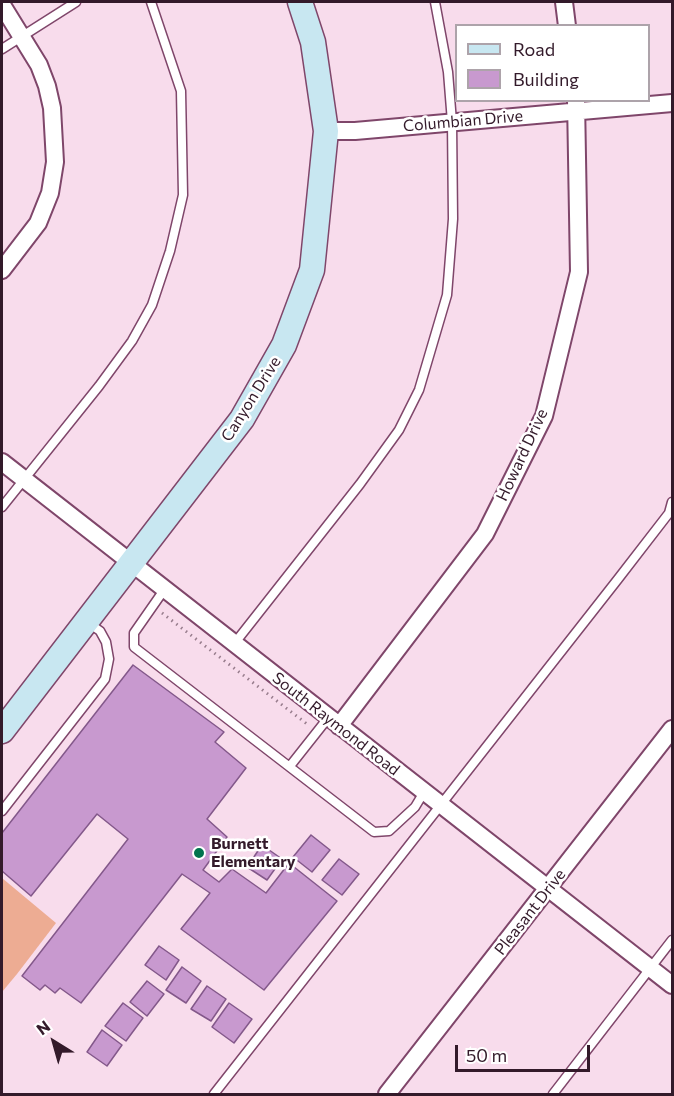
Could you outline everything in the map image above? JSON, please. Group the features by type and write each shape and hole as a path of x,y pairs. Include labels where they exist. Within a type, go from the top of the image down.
{"street":[{"name":"Canyon Drive","path":"2,731 242,419 284,345 312,270 326,131 313,42 300,2"},
{"path":"564,2 567,24"},
{"path":"2,5 39,65 47,86 52,108 56,162 50,193 38,224 3,266"},
{"name":"Columbian Drive","path":"326,131 355,131 452,122 577,106 672,103"},
{"name":"Howard Drive","path":"333,722 485,534 544,416 579,272 577,106"},
{"name":"South Raymond Road","path":"2,462 22,480 672,985"},
{"name":"Pleasant Drive","path":"387,1095 672,729"}],"lane":[{"path":"2,49 76,2"},
{"path":"2,507 132,341 152,305 170,251 183,195 182,91 151,2"},
{"path":"234,644 360,484 399,430 419,390 447,295 453,219 452,122 448,72 435,2"},
{"path":"214,1095 633,560 669,513 672,502"},
{"path":"164,590 134,633 134,647 374,832 389,831 415,807 424,792"},
{"path":"2,811 105,679 109,659 106,642 100,631 87,622"},
{"path":"290,766 333,722"},
{"path":"553,1095 672,940"}],"shaded area":[{"path":"2,878 56,923 2,992"}],"building":[{"path":"133,665 224,732 215,742 246,768 207,819 227,837 203,870 219,882 232,869 266,893 289,863 337,901 264,990 181,929 210,893 182,874 81,1003 60,988 55,993 45,985 40,990 22,976 128,839 97,814 31,896 2,871 2,833"},
{"path":"311,835 330,850 312,872 293,857"},
{"path":"262,845 282,859 267,880 247,867"},
{"path":"339,859 359,874 342,895 322,880"},
{"path":"159,946 179,960 166,980 145,965"},
{"path":"182,967 201,981 186,1003 166,990"},
{"path":"147,981 164,994 147,1016 130,1002"},
{"path":"207,986 226,999 211,1021 191,1009"},
{"path":"123,1003 143,1018 126,1041 105,1026"},
{"path":"229,1003 252,1019 234,1043 212,1027"},
{"path":"102,1030 122,1045 107,1066 87,1052"}],"place":[{"name":"Burnett Elementary","path":"199,853"}]}
